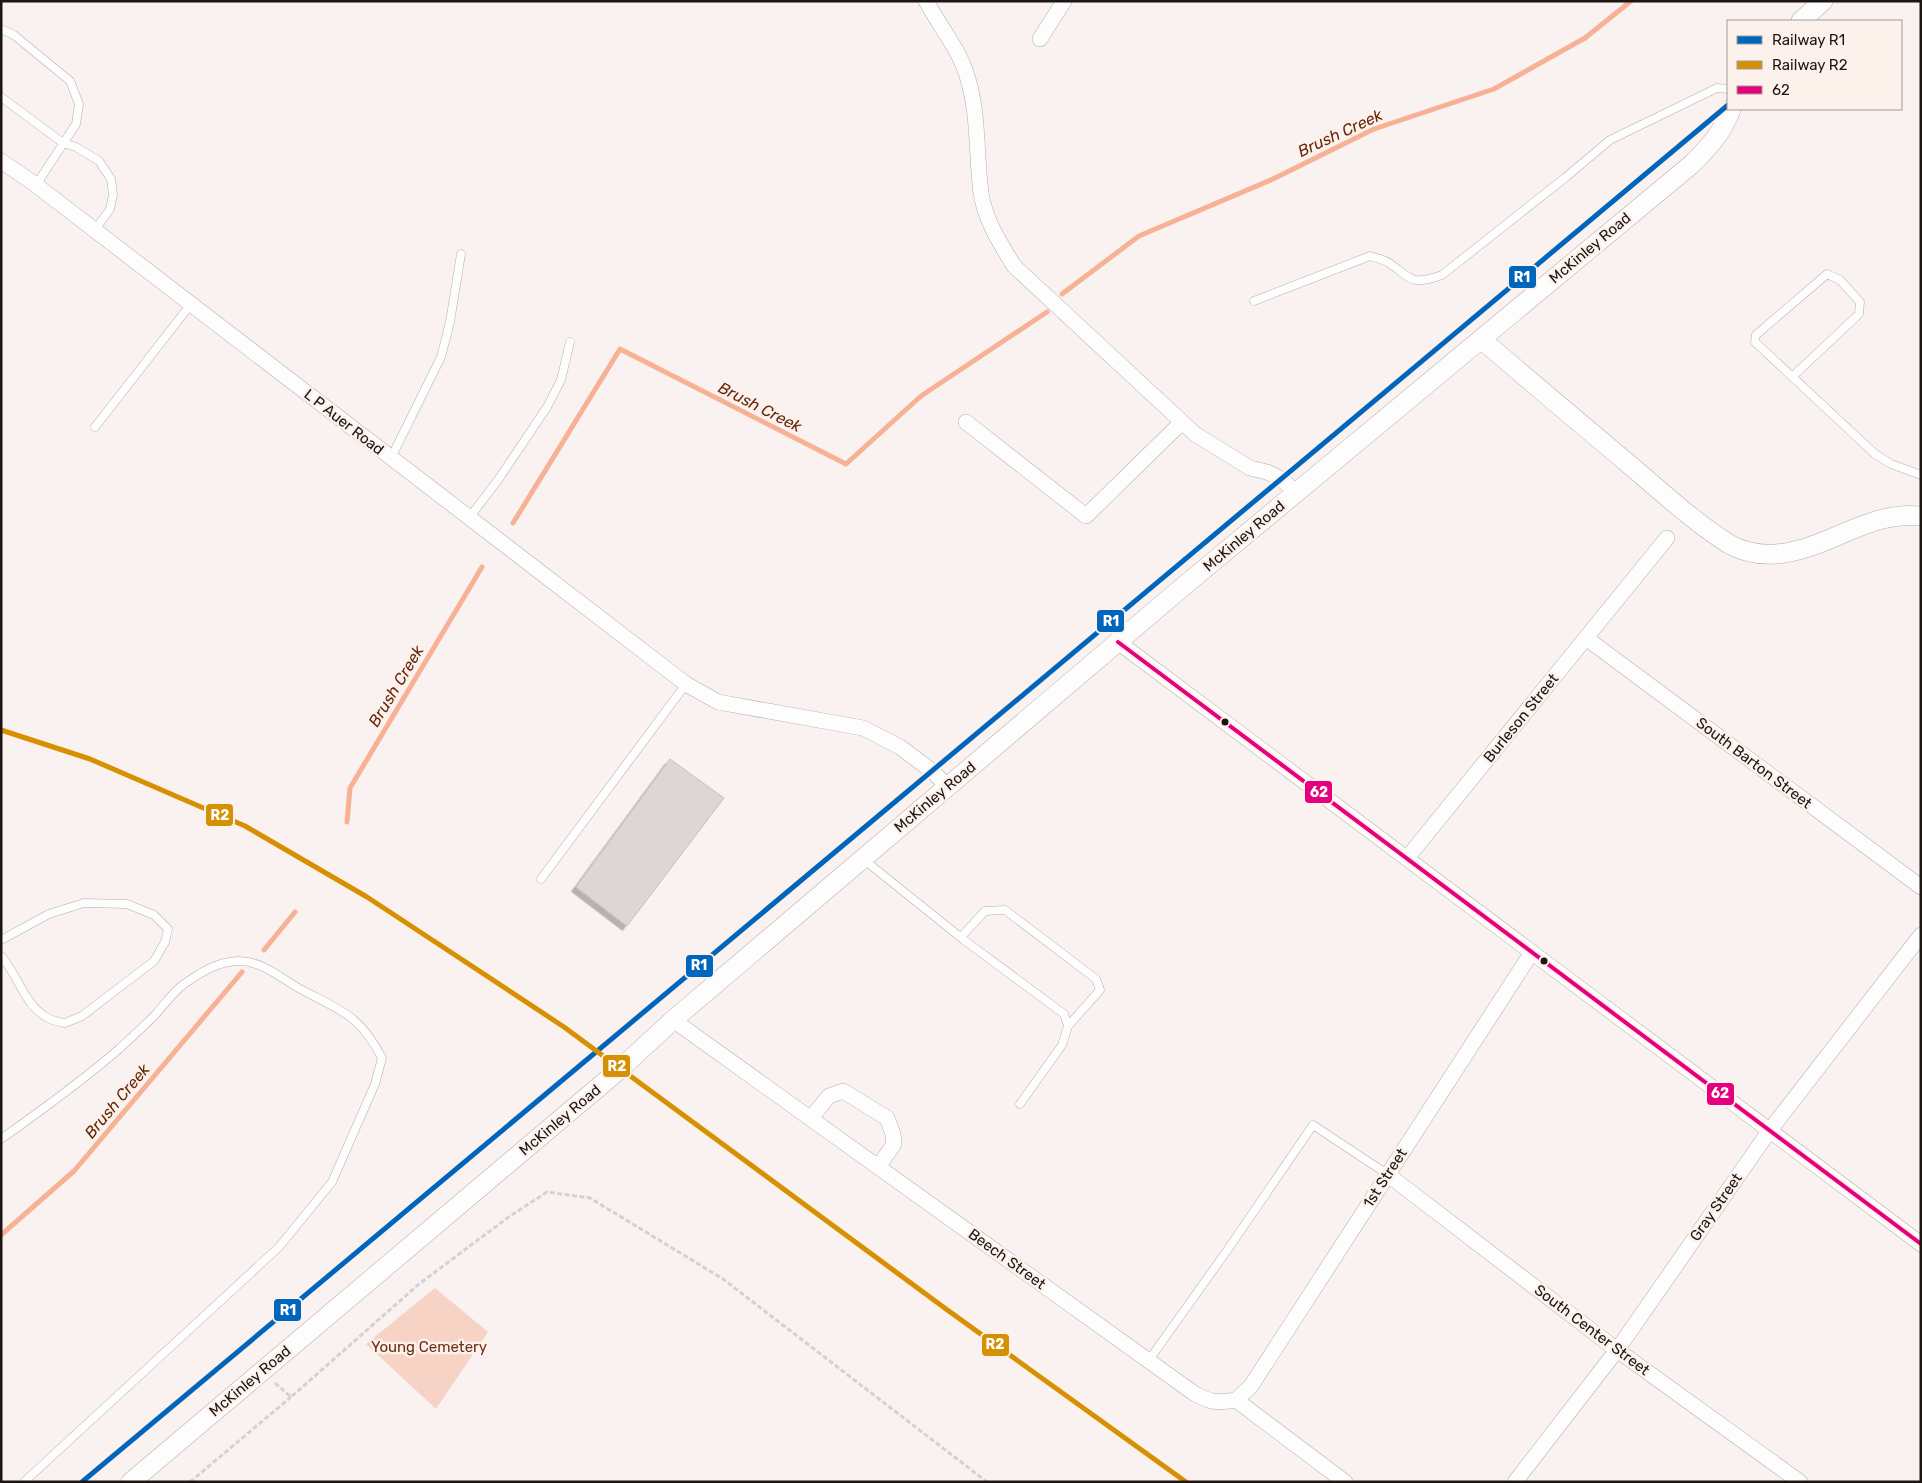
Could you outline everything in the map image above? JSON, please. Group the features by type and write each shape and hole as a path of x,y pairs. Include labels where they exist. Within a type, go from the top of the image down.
{"street":[{"path":"926,1 957,51 968,77 973,100 981,194 993,233 1014,266 1182,422 1212,445 1250,468 1267,472 1280,479 1296,492"},
{"path":"1040,39 1064,1"},
{"path":"1802,20 1823,1"},
{"name":"McKinley Road","path":"132,1482 620,1069 673,1020 946,786 1296,492 1692,164 1707,150 1727,120 1731,110"},
{"name":"L P Auer Road","path":"1,160 95,230 686,684 718,702 864,728 900,747 932,770 946,786"},
{"path":"1481,340 1685,512 1730,544 1752,554 1777,554 1804,547 1885,517 1905,514 1921,516"},
{"path":"966,422 1086,516 1182,422"},
{"name":"Burleson Street","path":"1408,858 1667,538"},
{"name":"South Barton Street","path":"1586,638 1921,887"},
{"path":"1118,642 1921,1244"},
{"name":"Gray Street","path":"1515,1482 1617,1350 1770,1130 1921,935"},
{"name":"1st Street","path":"1236,1400 1251,1386 1532,952"},
{"name":"Beech Street","path":"673,1020 1196,1394 1210,1402 1222,1403 1236,1400"},
{"path":"810,1118 829,1096 843,1091 887,1118 893,1134 894,1144 878,1167"},
{"name":"South Center Street","path":"1387,1174 1617,1350 1800,1482"},
{"path":"1236,1400 1345,1482"}],"lane":[{"path":"1,28 14,35 70,81 79,104 76,124 36,185"},
{"path":"1254,301 1370,256 1387,262 1406,277 1424,281 1442,275 1610,140 1717,88 1727,89"},
{"path":"1,97 63,143 76,146 99,161 111,179 113,195 110,209 95,230"},
{"path":"391,458 441,357 450,322 460,254"},
{"path":"1792,377 1858,314 1860,302 1840,280 1827,274 1756,335 1755,342 1792,377 1875,454 1890,464 1921,476"},
{"path":"95,427 191,304"},
{"path":"469,518 504,472 547,407 561,380 570,342"},
{"path":"541,879 686,684"},
{"path":"862,858 960,937 1064,1014 1068,1026"},
{"path":"1,940 8,938 49,914 84,903 127,904 154,915 168,930 165,942 154,960 82,1016 65,1024 47,1018 36,1010 1,956"},
{"path":"960,937 985,911 1005,910 1096,979 1100,990 1068,1026 1062,1045 1020,1104"},
{"path":"1,1139 62,1096 119,1049 182,986 216,964 239,961 261,965 302,990 333,1005 352,1017 371,1036 382,1058 375,1084 332,1182 280,1247 24,1482"},
{"path":"1149,1360 1313,1125 1387,1174"}],"path":[{"path":"190,1482 291,1397 418,1284 510,1216 547,1192 590,1198 723,1279 987,1482"},
{"path":"262,1371 291,1397"}],"green space":[{"name":"Young Cemetery","path":"435,1288 488,1332 436,1409 366,1344"}],"building":[{"path":"670,759 724,798 627,926 576,887"}],"waterway":[{"name":"Brush Creek","path":"1062,294 1139,236 1273,179 1374,129 1494,89 1585,38 1631,1"},
{"name":"Brush Creek","path":"513,523 620,349 846,464 921,396 1047,312"},
{"name":"Brush Creek","path":"347,822 350,788 482,567"},
{"name":"Brush Creek","path":"264,950 295,912"},
{"name":"Brush Creek","path":"1,1235 74,1171 242,972"}],"rail line":[{"name":"R1","path":"82,1482 1727,106"},
{"name":"R2","path":"1,730 90,759 245,826 367,897 564,1027 946,1309 1186,1482"}],"transit line":[{"name":"62","path":"1118,642 1921,1244"}]}
